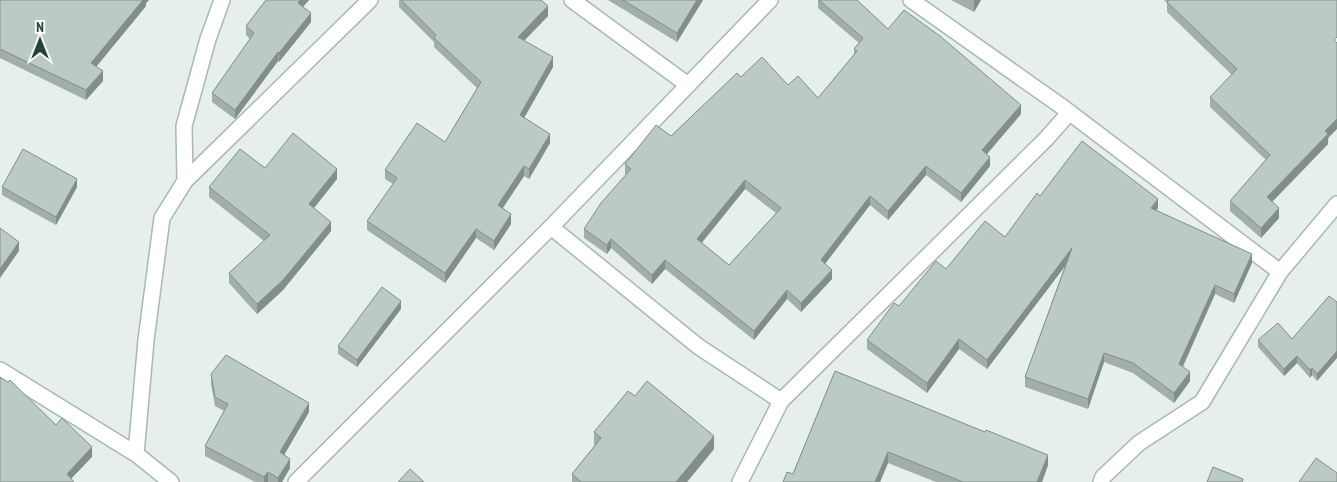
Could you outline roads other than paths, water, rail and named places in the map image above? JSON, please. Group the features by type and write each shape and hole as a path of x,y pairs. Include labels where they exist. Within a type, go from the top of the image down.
{"street":[{"path":"185,181 184,126 208,39 222,0"},
{"path":"136,454 146,340 162,218 185,181 370,0"},
{"path":"572,0 688,85"},
{"path":"296,482 551,227 770,0"},
{"path":"912,0 1070,112 1280,272"},
{"path":"740,482 781,401 1046,139 1070,112"},
{"path":"1101,482 1103,477 1139,443 1202,402 1280,272 1337,204"},
{"path":"551,227 698,347 781,401"},
{"path":"0,370 136,454 171,482"}]}
